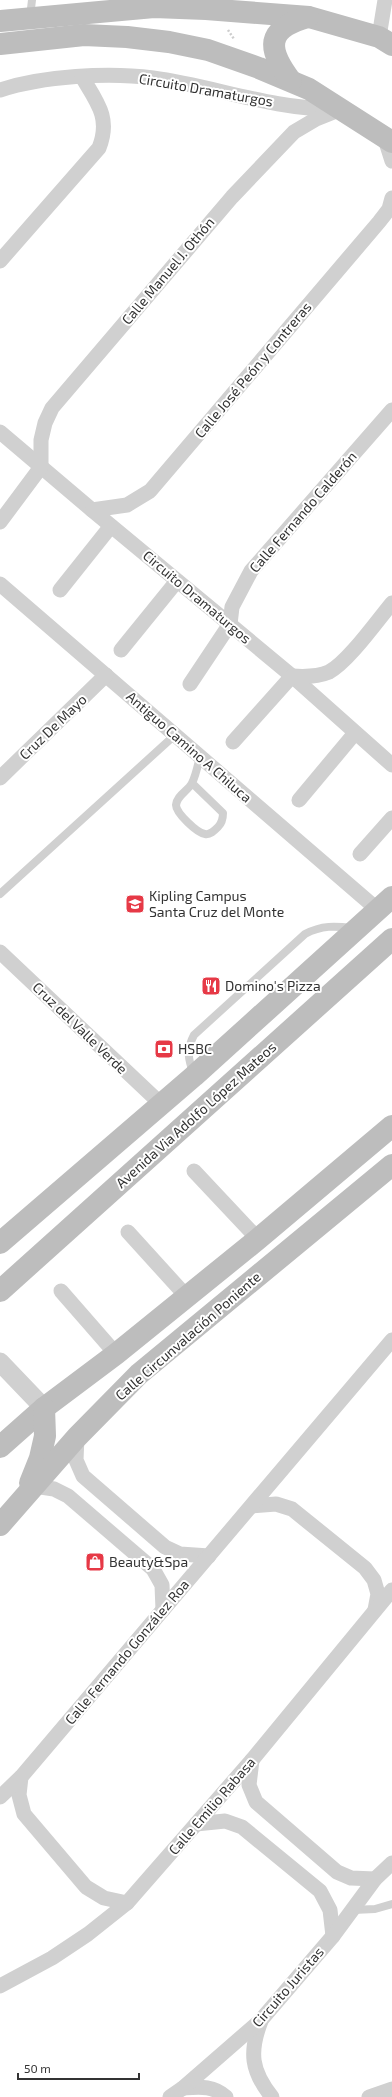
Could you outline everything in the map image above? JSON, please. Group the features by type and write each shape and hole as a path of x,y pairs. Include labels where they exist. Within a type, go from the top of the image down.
{"main road":[{"path":"0,21 31,9 68,10 110,5 159,4 210,6 309,17 385,41"},
{"path":"291,81 275,57 275,42 278,34 284,27 293,21 309,17"},
{"name":"Circuito Dramaturgos","path":"0,44 84,35 127,37 169,42 208,50 309,89 388,139"},
{"path":"0,1242 194,1076 385,903"},
{"name":"Avenida Via Adolfo López Mateos","path":"0,1290 392,939"},
{"name":"Calle Circunvalación Poniente","path":"0,1447 44,1408 116,1354 258,1239 392,1126"},
{"name":"Calle Circunvalación Poniente","path":"0,1525 77,1437 139,1374 392,1165"},
{"path":"30,1491 45,1436 44,1408"}],"street":[{"path":"385,0 385,41"},
{"path":"0,261 98,148 105,127 98,105 82,77"},
{"name":"Circuito Dramaturgos","path":"0,90 22,83 82,77 153,78 298,108 341,109"},
{"name":"Calle Manuel J. Othón","path":"41,467 40,440 45,423 52,408 232,197 294,132 316,119 341,109"},
{"path":"388,139 392,161"},
{"name":"Calle José Peón y Contreras","path":"92,510 127,504 150,491 389,209 392,198"},
{"name":"Calle Fernando Calderón","path":"230,624 232,607 251,571 392,410"},
{"name":"Circuito Dramaturgos","path":"0,432 292,676 392,765"},
{"path":"0,522 41,467"},
{"path":"60,590 111,526"},
{"path":"121,650 177,581"},
{"name":"Antiguo Camino A Chiluca","path":"0,584 200,756 385,903"},
{"path":"233,742 292,676 312,677 330,671 342,662 392,603"},
{"path":"190,684 230,624"},
{"name":"Cruz De Mayo","path":"0,778 106,675"},
{"path":"299,800 355,733"},
{"path":"360,854 392,818"},
{"name":"Cruz del Valle Verde","path":"0,952 161,1104"},
{"path":"194,1171 258,1239"},
{"path":"128,1232 187,1297"},
{"path":"61,1291 116,1354"},
{"name":"Calle Fernando González Roa","path":"0,1797 21,1777 392,1340"},
{"path":"0,1362 44,1408"},
{"path":"77,1437 76,1460 83,1476 165,1547 180,1554 209,1556"},
{"path":"30,1491 54,1489 68,1496 153,1569 162,1585 163,1610"},
{"path":"252,1506 276,1504 292,1509 365,1568 374,1580 378,1594 375,1610"},
{"name":"Calle Emilio Rabasa","path":"0,1986 52,1958 88,1934 126,1903 252,1760 392,1590"},
{"path":"252,1760 249,1785 256,1802 336,1872 351,1878 375,1879"},
{"path":"21,1777 19,1795 24,1814 86,1887 104,1898 126,1903"},
{"path":"196,1824 225,1821 242,1827 320,1891 330,1910 333,1936"},
{"name":"Circuito Juristas","path":"170,2097 183,2088 261,2020 333,1936 375,1879 392,1863"},
{"path":"261,2020 253,2041 253,2063 261,2083 272,2097"},
{"path":"183,2088 205,2087 220,2091 226,2097"},
{"path":"369,2097 392,2089"}],"lane":[{"path":"0,894 176,735"},
{"path":"192,783 223,814 223,820 220,825 210,834 198,831 176,809 176,802 179,797 192,783 200,756"},
{"path":"194,1076 188,1058 188,1045 194,1035 305,934 318,927 332,926 358,928"},
{"path":"352,1910 375,1909 392,1904"}],"path":[{"path":"210,6 241,53 241,62"}],"place":[{"name":"Kipling Campus Santa Cruz del Monte","path":"135,904"},
{"name":"Domino's Pizza","path":"211,986"},
{"name":"HSBC","path":"164,1049"},
{"name":"Beauty&Spa","path":"95,1562"}]}
